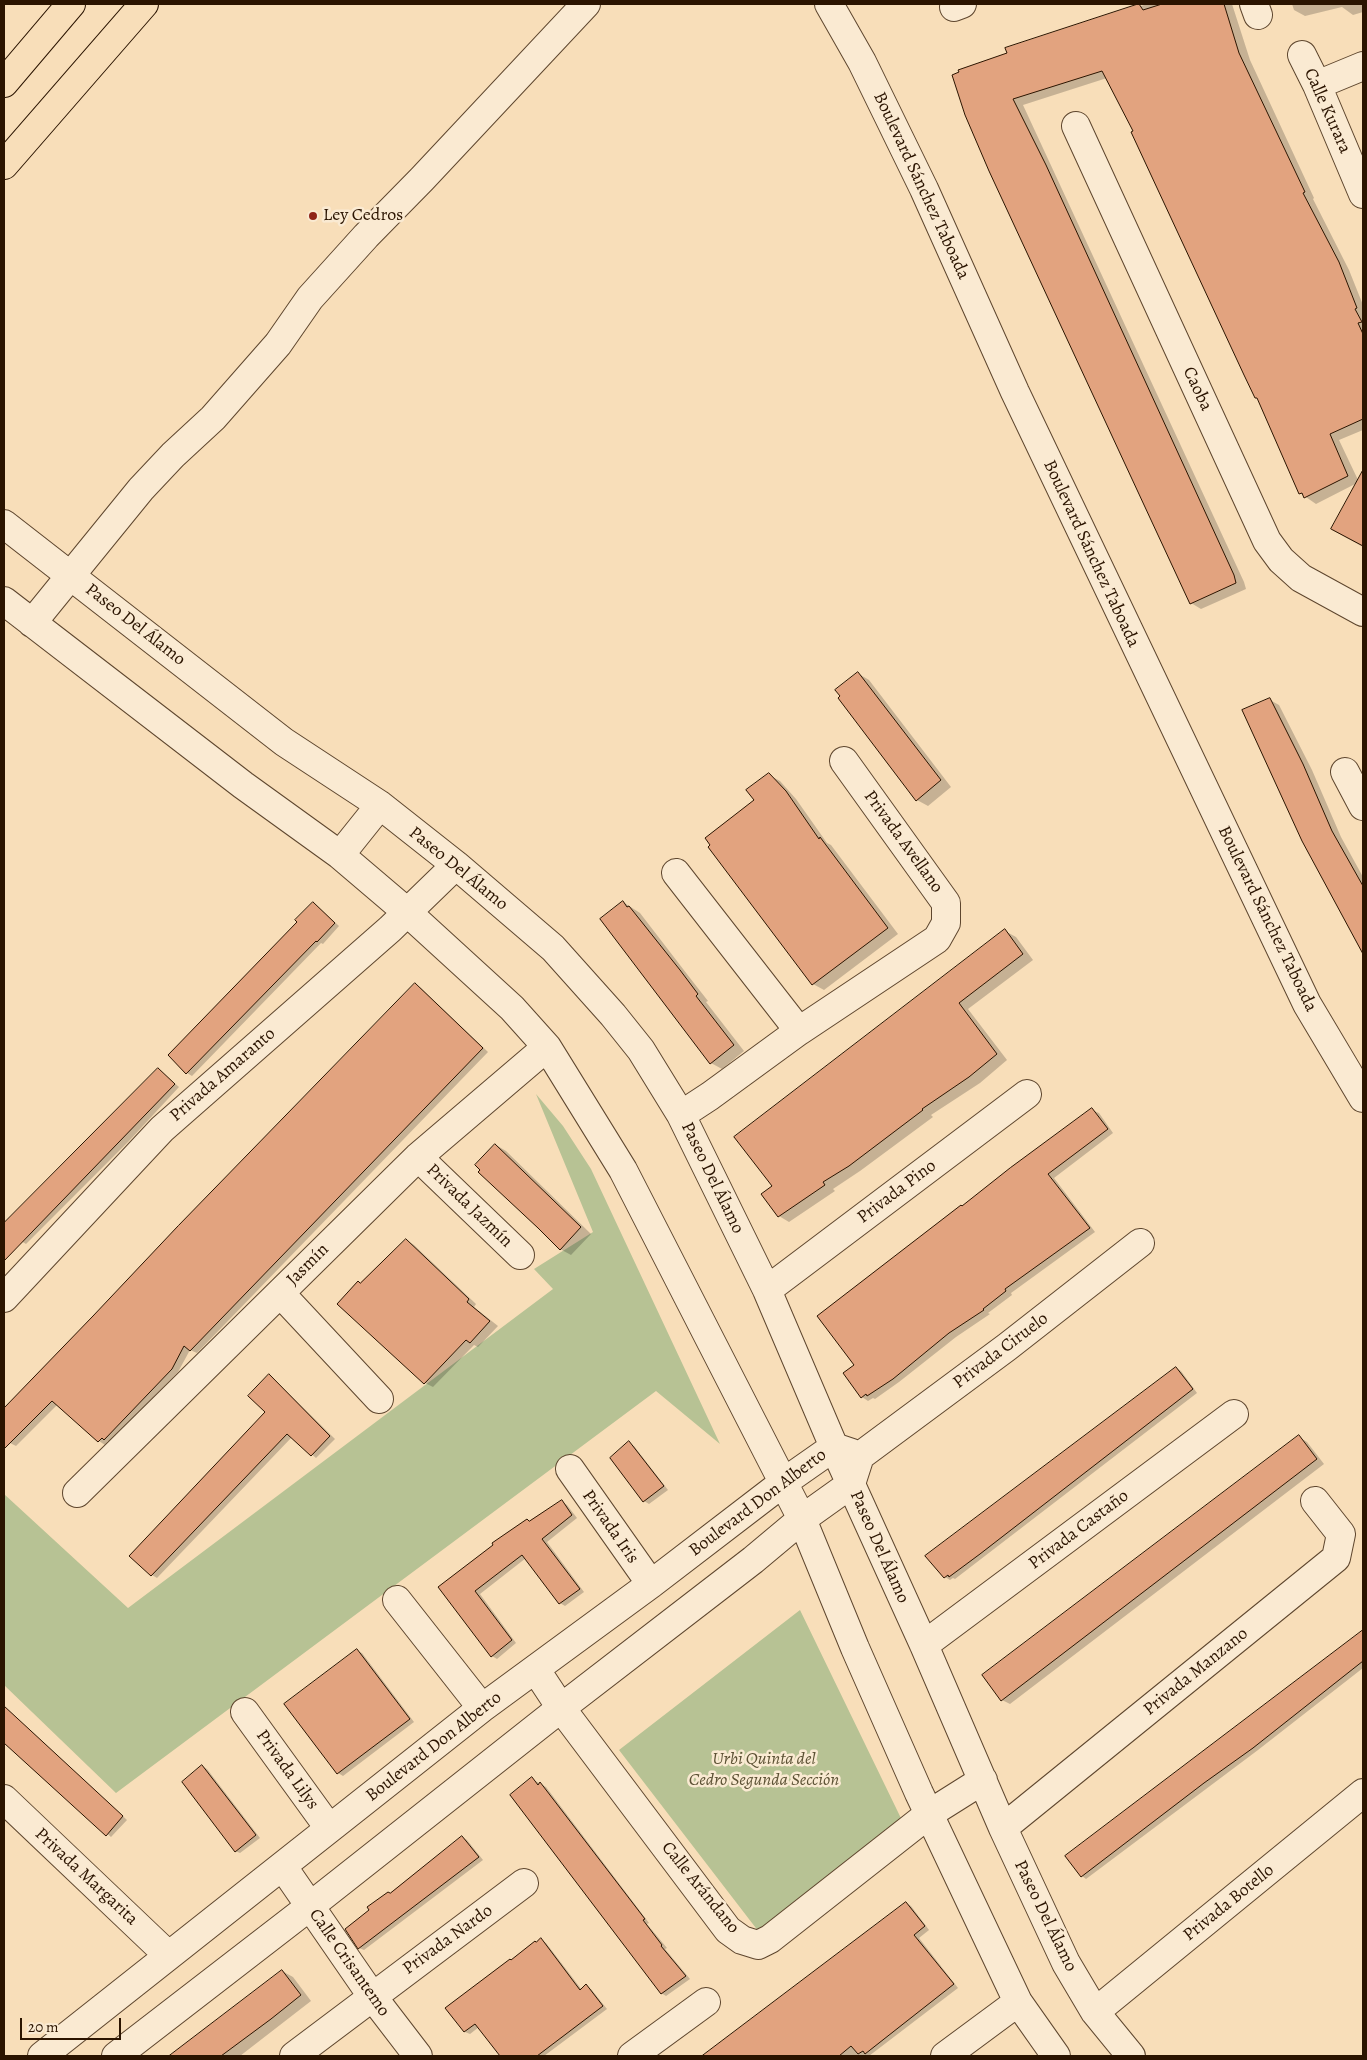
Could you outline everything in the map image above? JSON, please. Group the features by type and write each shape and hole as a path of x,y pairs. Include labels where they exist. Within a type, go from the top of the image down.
{"main road":[{"path":"4,83 71,4"},
{"path":"4,165 144,4"}],"street":[{"path":"32,623 141,489 172,455 213,418 244,384 278,344 322,284 586,4"},
{"name":"Boulevard Sánchez Taboada","path":"829,4 862,62 924,189 1019,401 1307,1004 1363,1098"},
{"name":"Calle Kurara","path":"1302,55 1317,85 1363,194"},
{"path":"1317,85 1363,66"},
{"name":"Caoba","path":"1076,126 1267,541 1281,560 1301,578 1363,612"},
{"name":"Paseo Del Álamo","path":"4,524 284,742 380,805 456,865 553,948 608,1008 641,1050 681,1115 768,1290 834,1447 924,1645 1003,1828 1066,1963 1095,2012 1131,2056"},
{"path":"4,601 242,785 340,856 408,912 512,1008 548,1047 623,1170 784,1482 802,1519 854,1648 1018,2002 1056,2056"},
{"name":"Privada Avellano","path":"681,1115 799,1031 937,938 946,923 946,903 844,761"},
{"path":"1345,772 1363,806"},
{"path":"340,856 380,805"},
{"name":"Privada Amaranto","path":"4,1298 162,1129 408,912 456,865"},
{"path":"676,873 799,1031"},
{"name":"Jasmín","path":"77,1493 418,1157 548,1047"},
{"name":"Privada Pino","path":"768,1290 1027,1094"},
{"name":"Privada Jazmín","path":"418,1157 520,1256"},
{"name":"Privada Ciruelo","path":"860,1456 1007,1347 1140,1243"},
{"path":"280,1292 379,1399"},
{"name":"Privada Castaño","path":"924,1645 1234,1414"},
{"path":"116,2056 753,1560 802,1519 851,1484 860,1456 834,1447"},
{"name":"Boulevard Don Alberto","path":"42,2056 168,1954 283,1867 329,1828 482,1708 651,1584 784,1482 834,1447"},
{"name":"Privada Iris","path":"570,1469 651,1584"},
{"name":"Privada Manzano","path":"1003,1828 1336,1558 1341,1534 1315,1501"},
{"path":"397,1600 482,1708"},
{"name":"Calle Arándano","path":"536,1670 561,1708 728,1930 742,1940 758,1945 770,1939 930,1814 983,1780"},
{"name":"Privada Lilys","path":"245,1712 329,1828"},
{"name":"Privada Botello","path":"1095,2012 1363,1793"},
{"name":"Privada Margarita","path":"4,1799 168,1954"},
{"name":"Calle Crisantemo","path":"283,1867 372,1996 418,2056"},
{"name":"Privada Nardo","path":"294,2056 524,1883"},
{"path":"632,2056 706,2002"},
{"path":"945,2056 1018,2002"}],"green space":[{"path":"536,1094 563,1126 591,1169 720,1444 656,1391 116,1793 4,1685 4,1494 128,1608 553,1289 534,1269 593,1232"},
{"name":"Urbi Quinta del Cedro Segunda Sección","path":"800,1610 913,1843 772,1949 619,1750"}],"building":[{"path":"1139,4 1143,10 1162,4 1224,4 1239,53 1305,192 1303,193 1339,262 1357,308 1355,309 1362,322 1358,323 1363,334 1363,419 1330,434 1348,476 1304,498 1302,493 1299,494 1257,398 1255,398 1244,375 1131,132 1133,131 1102,71 1013,99 1046,165 1234,575 1236,583 1190,604 989,171 965,115 952,75 959,72 958,70 1007,53 1005,48"},
{"path":"1363,470 1363,546 1331,529"},
{"path":"858,672 941,780 916,801 838,698 840,696 835,690"},
{"path":"1270,698 1303,764 1332,831 1363,886 1363,954 1302,841 1242,710"},
{"path":"769,773 786,791 819,839 820,837 888,928 812,985 708,847 710,845 705,838 754,800 746,790"},
{"path":"623,901 680,970 698,994 696,996 734,1045 710,1064 600,919"},
{"path":"313,902 335,923 186,1074 168,1055 297,922 295,920"},
{"path":"1005,929 1023,954 959,1003 997,1054 849,1166 823,1182 825,1185 778,1217 761,1194 772,1186 734,1137"},
{"path":"415,983 483,1048 190,1351 184,1346 172,1369 104,1440 102,1438 98,1442 52,1401 4,1449 4,1408"},
{"path":"158,1068 175,1084 4,1261 4,1223"},
{"path":"1092,1108 1108,1129 1048,1174 1090,1228 1005,1289 1006,1291 984,1310 949,1333 893,1379 861,1398 843,1373 854,1365 817,1316 961,1205"},
{"path":"495,1144 581,1227 560,1250 478,1172 480,1170 475,1165"},
{"path":"406,1239 469,1299 467,1302 490,1321 470,1343 466,1340 424,1384 337,1304 358,1281 360,1283"},
{"path":"1176,1367 1193,1389 980,1554 949,1577 948,1575 944,1578 925,1556"},
{"path":"269,1374 330,1436 311,1456 287,1434 151,1576 129,1556 265,1412 248,1396"},
{"path":"1299,1435 1317,1459 1001,1701 982,1675"},
{"path":"629,1441 664,1486 643,1502 610,1458"},
{"path":"562,1500 572,1515 542,1539 580,1589 559,1604 522,1555 475,1591 512,1640 491,1657 438,1587 493,1545 492,1543 527,1519 529,1521"},
{"path":"1363,1630 1363,1661 1253,1748 1081,1877 1065,1856"},
{"path":"357,1649 410,1719 337,1774 284,1704"},
{"path":"4,1706 123,1816 106,1836 4,1743"},
{"path":"202,1765 256,1835 235,1852 182,1782"},
{"path":"532,1777 538,1785 540,1782 645,1919 643,1920 661,1946 686,1976 661,1994 510,1795"},
{"path":"462,1836 479,1857 358,1949 345,1929 369,1910 367,1907 388,1892 390,1893"},
{"path":"906,1902 925,1926 914,1935 954,1984 865,2054 863,2051 858,2054 851,2046 839,2056 702,2056"},
{"path":"541,1938 580,1990 586,1984 603,2006 537,2056 500,2056 475,2024 464,2032 445,2008"},
{"path":"282,1970 301,1995 271,2019 221,2056 169,2056"}],"place":[{"name":"Ley Cedros","path":"313,216"}]}
